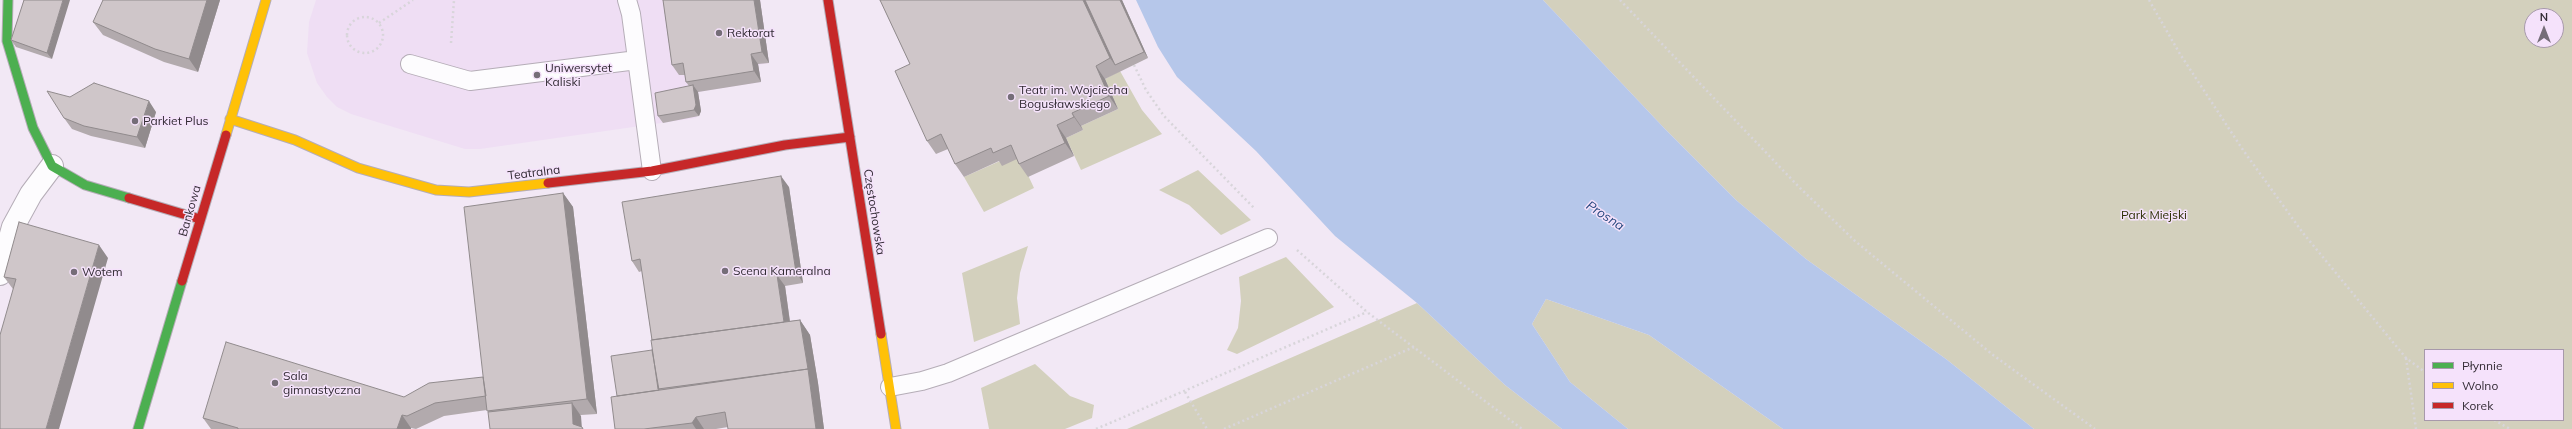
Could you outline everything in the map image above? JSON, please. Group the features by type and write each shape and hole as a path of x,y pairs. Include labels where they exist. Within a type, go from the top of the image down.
{"street":[{"path":"8,0 7,41 33,128 52,166 85,185 200,219"},
{"name":"Bankowa","path":"138,429 266,0"},
{"name":"Częstochowska","path":"828,0 896,429"},
{"name":"Teatralna","path":"230,119 295,140 358,168 436,190 469,192 652,171 785,145 850,137"},
{"path":"0,274 13,227 31,194 52,166"}],"lane":[{"path":"626,0 631,14 652,171"},
{"path":"410,64 470,82 637,60"},
{"path":"890,387 922,381 948,373 1268,238"}],"path":[{"path":"379,23 413,0"},
{"path":"450,75 454,0"},
{"path":"1620,0 1799,187 1855,241 1993,355 2095,429"},
{"path":"2149,0 2180,54 2243,150 2303,233 2406,358 2424,371"},
{"path":"362,17 374,19 379,23 382,40 376,49 371,52 360,53 351,46 347,34 351,23 362,17"},
{"path":"1134,65 1146,90 1164,116 1256,210"},
{"path":"1294,247 1367,312 1522,429"},
{"path":"1096,429 1185,392 1367,312"},
{"path":"1224,429 1414,347"},
{"path":"2406,358 2416,429"},
{"path":"1185,392 1207,429"},
{"path":"2496,421 2510,429"}],"shaded area":[{"name":"Uniwersytet Kaliski","path":"316,0 760,0 769,63 758,65 761,82 698,92 701,111 696,118 480,149 465,149 351,114 337,107 327,97 317,83 307,53 309,22"}],"green space":[{"name":"Park Miejski","path":"1543,0 2572,0 2572,429 2034,429 1946,359 1806,259 1736,200 1665,129"},
{"path":"1120,71 1142,110 1162,134 1081,170 1066,138 1083,130 1081,126 1118,109 1105,79"},
{"path":"1020,158 1034,188 984,212 964,177 1000,161"},
{"path":"1198,170 1251,220 1221,235 1189,205 1159,190"},
{"path":"1028,246 1020,273 1017,298 1020,324 974,342 962,273"},
{"path":"1286,257 1334,307 1237,354 1227,350 1238,328 1241,301 1239,277"},
{"path":"1546,299 1649,335 1783,429 1628,429 1570,382 1532,324"},
{"path":"1417,303 1505,385 1562,429 1127,429"},
{"path":"1035,364 1070,396 1094,405 1092,418 1065,429 989,429 981,388"}],"water":[{"name":"Prosna","path":"1136,0 1543,0 1665,129 1736,200 1806,259 1946,359 2034,429 1783,429 1649,335 1546,299 1532,324 1570,382 1628,429 1562,429 1505,385 1417,303 1335,236 1256,151 1177,77 1158,47"}],"building":[{"path":"24,0 63,0 47,53 11,40"},
{"path":"103,0 207,0 189,59 155,49 93,22"},
{"name":"Rektorat","path":"663,0 754,0 762,52 751,54 754,71 686,82 683,63 672,65"},
{"name":"Teatr im. Wojciecha Bogusławskiego","path":"880,0 1083,0 1110,58 1096,66 1109,96 1072,113 1074,117 1057,125 1065,143 1019,164 1011,145 993,153 991,148 955,164 941,134 927,141 895,71 910,64"},
{"path":"1085,0 1120,0 1144,52 1115,65"},
{"path":"94,83 149,101 137,137 84,126 64,118 47,91 70,97"},
{"path":"693,85 696,105 694,110 658,116 655,93"},
{"name":"Scena Kameralna","path":"781,176 796,272 777,275 784,322 652,340 640,259 632,261 622,202"},
{"path":"563,193 587,399 487,411 464,207"},
{"path":"19,222 99,245 46,429 0,429 0,335 16,279 4,277"},
{"path":"800,320 808,369 658,389 651,340"},
{"name":"Sala gimnastyczna","path":"226,342 404,397 429,383 483,377 486,396 435,403 407,416 402,415 397,429 238,429 203,418"},
{"path":"652,350 659,390 617,396 611,356"},
{"path":"808,369 816,429 728,429 725,412 696,417 692,423 644,429 615,429 611,397"},
{"path":"572,403 573,424 582,427 583,429 490,429 488,412"}],"traffic: fast":[{"path":"8,0 7,41 33,128 52,166 85,185 129,198"},
{"path":"138,429 182,281"}],"traffic: slow":[{"path":"226,135 266,0"},
{"path":"230,119 295,140 358,168 436,190 469,192 548,183"},
{"path":"881,334 896,429"}],"traffic: jam":[{"path":"828,0 881,334"},
{"path":"182,281 226,135"},
{"path":"548,183 652,171 785,145 850,137"},
{"path":"129,198 200,219"}],"place":[{"name":"Rektorat","path":"719,33"},
{"name":"Uniwersytet Kaliski","path":"537,75"},
{"name":"Teatr im. Wojciecha Bogusławskiego","path":"1011,97"},
{"name":"Parkiet Plus","path":"135,121"},
{"name":"Scena Kameralna","path":"725,271"},
{"name":"Wotem","path":"74,272"},
{"name":"Sala gimnastyczna","path":"275,383"}]}
